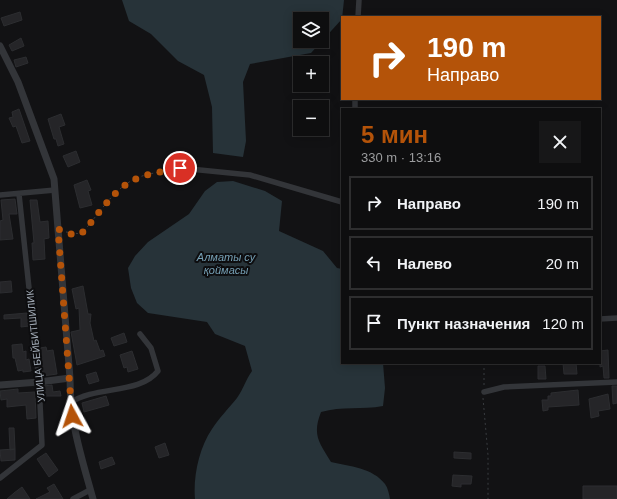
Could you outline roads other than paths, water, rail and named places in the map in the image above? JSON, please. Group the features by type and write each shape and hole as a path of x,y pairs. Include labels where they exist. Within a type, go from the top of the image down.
{"street":[{"path":"358,16 359,0"},
{"path":"0,46 18,82 54,179 70,378 70,403 76,440 93,499"},
{"path":"180,168 250,175 341,202"},
{"path":"0,195 55,190"},
{"name":"УЛИЦА БЕЙБИТШИЛИК","path":"0,478 42,445 39,382 19,194"},
{"path":"601,319 617,318"},
{"path":"70,403 96,392 140,384 151,380 158,371 151,348 140,334"},
{"path":"0,385 70,378"},
{"path":"484,392 504,387 617,382"},
{"path":"73,499 90,490"}],"water":[{"path":"122,0 344,0 341,20 329,33 329,12 293,12 293,48 316,48 311,53 250,64 243,82 246,141 243,157 213,153 212,107 204,75 178,61 151,34 129,21"},
{"name":"Алматы су қоймасы","path":"233,181 265,191 282,201 279,231 323,251 337,268 341,269 341,364 383,364 385,388 383,406 337,409 321,412 317,427 318,438 331,462 353,466 374,474 386,486 390,499 195,499 196,472 200,454 207,437 237,398 252,371 245,346 215,334 207,322 148,313 137,303 131,288 128,268 135,256 148,242 189,214 205,191 217,182"}]}
